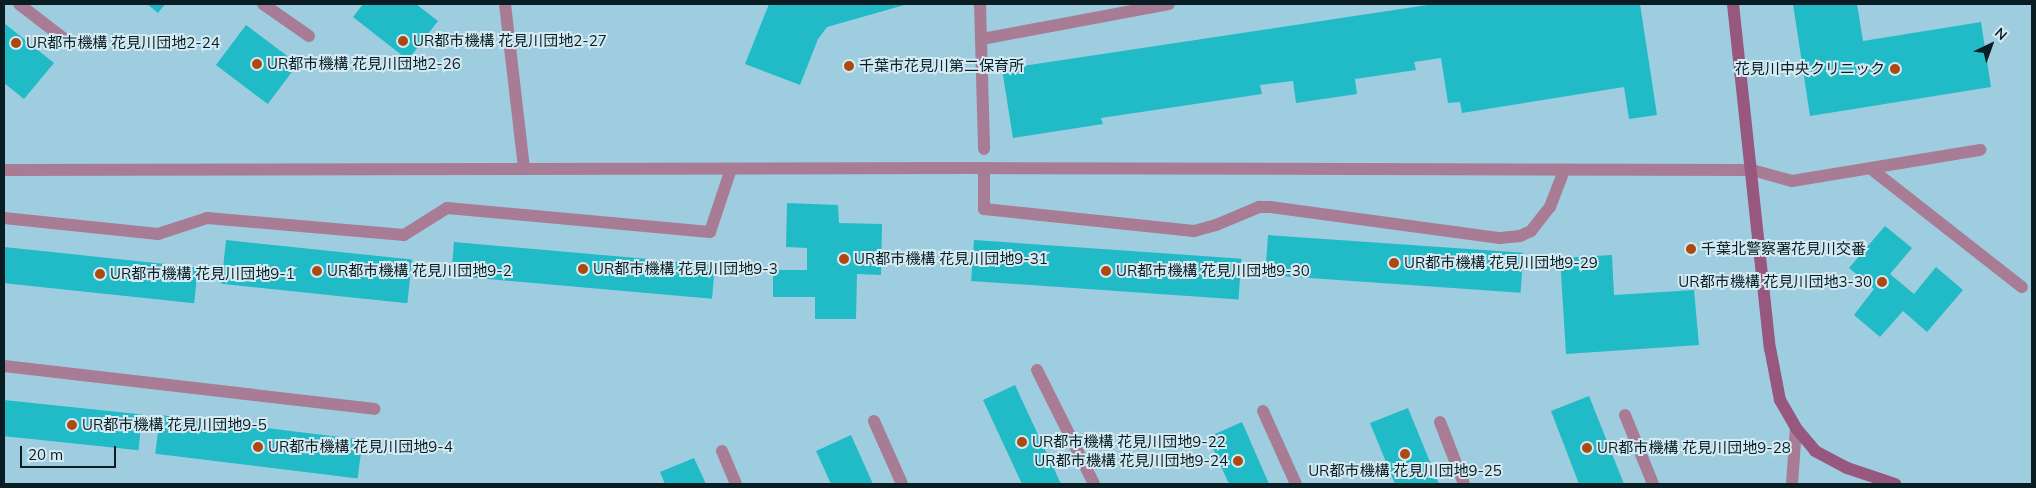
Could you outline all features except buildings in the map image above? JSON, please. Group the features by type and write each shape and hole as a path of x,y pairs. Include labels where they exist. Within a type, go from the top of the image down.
{"street":[{"path":"19,4 67,41"},
{"path":"263,4 309,36"},
{"path":"505,4 524,169"},
{"path":"980,4 984,149"},
{"path":"982,39 1169,4"},
{"path":"1733,4 1770,348 1780,400 1796,428 1815,452 1848,468 1894,484"},
{"path":"4,170 984,168 1752,170 1792,180 1980,150"},
{"path":"984,168 984,209 1194,231 1216,225 1259,208 1270,207 1500,238 1520,236 1531,231 1550,207 1564,170"},
{"path":"1870,168 2022,287"},
{"path":"4,218 158,234 207,218 404,235 447,208 710,232 731,169"},
{"path":"4,366 375,409"},
{"path":"1037,370 1094,484"},
{"path":"1263,411 1296,484"},
{"path":"1625,416 1653,484"},
{"path":"874,421 902,484"},
{"path":"1440,422 1464,484"},
{"path":"1792,484 1796,428"},
{"path":"722,451 736,484"}],"place":[{"name":"UR都市機構 花見川団地2-27","path":"403,41"},
{"name":"UR都市機構 花見川団地2-24","path":"16,43"},
{"name":"UR都市機構 花見川団地2-26","path":"257,64"},
{"name":"千葉市花見川第二保育所","path":"849,66"},
{"name":"花見川中央クリニック","path":"1895,69"},
{"name":"千葉北警察署花見川交番","path":"1691,249"},
{"name":"UR都市機構 花見川団地9-31","path":"844,259"},
{"name":"UR都市機構 花見川団地9-29","path":"1394,263"},
{"name":"UR都市機構 花見川団地9-3","path":"583,269"},
{"name":"UR都市機構 花見川団地9-2","path":"317,271"},
{"name":"UR都市機構 花見川団地9-30","path":"1106,271"},
{"name":"UR都市機構 花見川団地9-1","path":"100,274"},
{"name":"UR都市機構 花見川団地3-30","path":"1882,282"},
{"name":"UR都市機構 花見川団地9-5","path":"72,425"},
{"name":"UR都市機構 花見川団地9-22","path":"1022,442"},
{"name":"UR都市機構 花見川団地9-4","path":"258,447"},
{"name":"UR都市機構 花見川団地9-28","path":"1587,448"},
{"name":"UR都市機構 花見川団地9-25","path":"1405,454"},
{"name":"UR都市機構 花見川団地9-24","path":"1238,461"}]}
